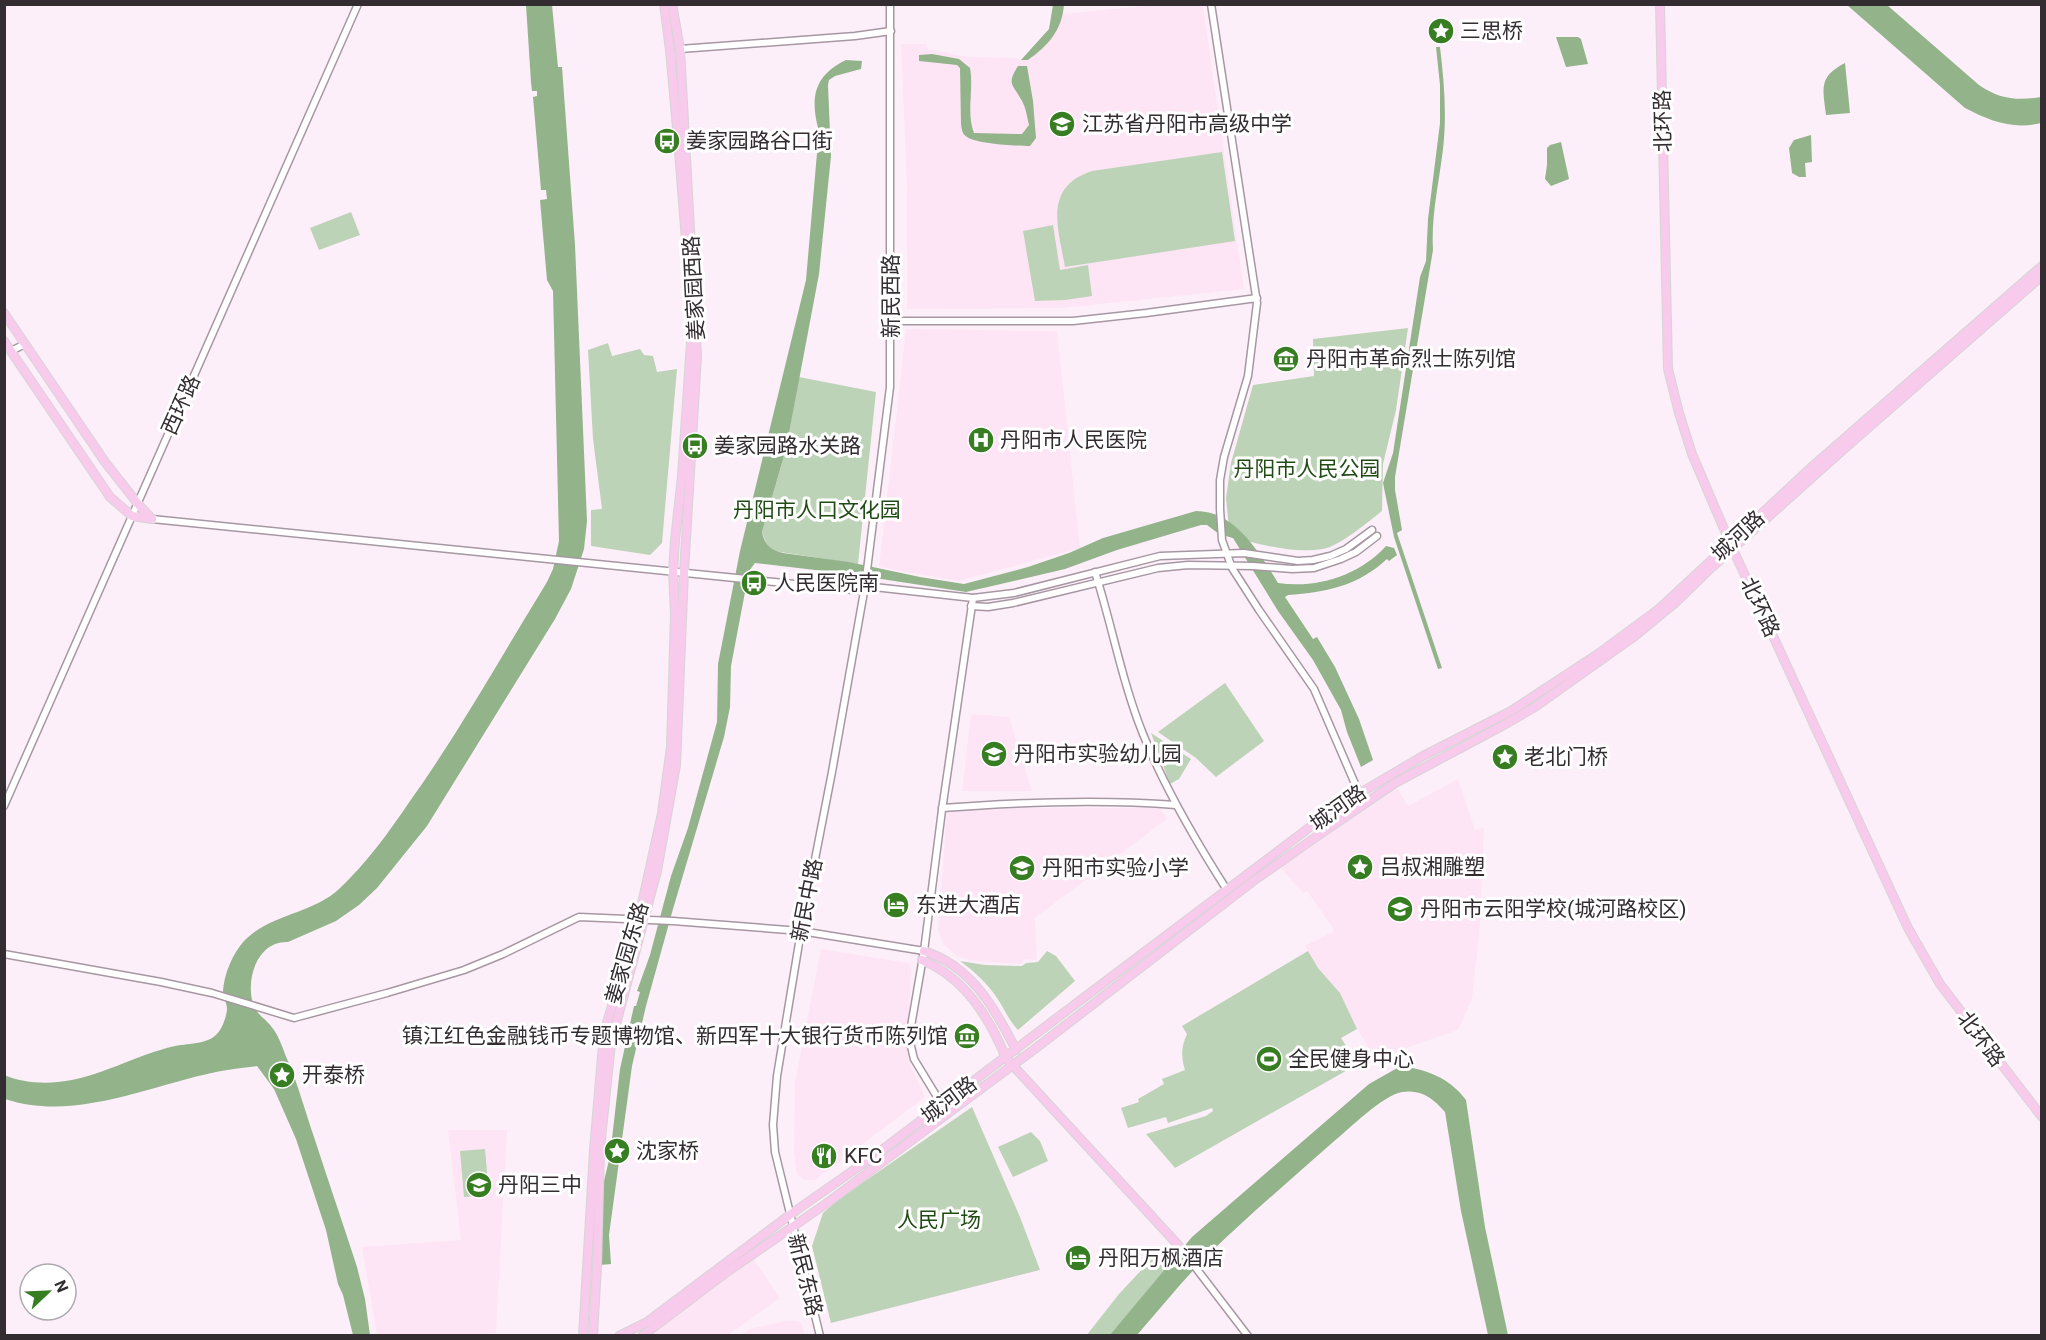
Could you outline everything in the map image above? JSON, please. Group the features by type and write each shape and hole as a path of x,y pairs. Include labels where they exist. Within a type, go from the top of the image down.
{"main road":[{"name":"姜家园西路","path":"664,4 676,109 688,265 691,342 673,571"},
{"name":"姜家园西路","path":"672,4 680,49 698,356 684,572"},
{"name":"北环路","path":"1660,4 1668,369 1692,454 1732,546 1908,927 1940,984 2042,1117"},
{"name":"城河路","path":"642,1335 1013,1065 1252,882 1395,783 1508,722 1589,670 1635,636 1676,603 1814,465 2042,266"},
{"name":"城河路","path":"619,1335 647,1322 791,1214 874,1156 1338,806 1423,756 1511,711 1598,654 1659,609 2042,276"},
{"path":"4,313 105,462 152,519"},
{"path":"4,341 110,498 132,516 152,519"},
{"name":"姜家园东路","path":"593,1335 600,1149 610,1043 641,919 662,813 671,747 675,614 673,571"},
{"name":"姜家园东路","path":"583,1335 594,1150 604,1033 657,871 676,765 684,572"},
{"path":"924,951 954,964 972,982 991,1004 1016,1050"},
{"path":"922,960 934,965 953,980 976,1003 990,1022 1006,1058 1179,1246"}],"street":[{"name":"西环路","path":"4,806 358,4"},
{"name":"新民西路","path":"864,586 890,387 890,4"},
{"path":"1211,4 1257,298 1248,376 1224,457 1220,480 1222,540 1231,566 1314,689 1359,793"},
{"path":"680,49 855,36 891,31"},
{"path":"891,321 1073,321 1257,298"},
{"path":"11,351 25,344"},
{"path":"152,519 332,539 756,579 864,586 973,598 1014,592 1160,556 1241,553 1298,561 1322,558 1346,549 1372,530"},
{"path":"971,606 988,607 1013,603 1158,567 1314,568 1348,556 1377,536"},
{"path":"1095,572 1142,732 1176,805 1227,890"},
{"name":"新民中路","path":"791,1214 775,1152 773,1125 777,1076 864,586"},
{"path":"942,1105 914,1059 909,1038 924,951 942,808 973,598"},
{"path":"942,808 1063,802 1140,802 1176,805"},
{"path":"4,954 212,993 294,1017 464,970 503,954 579,916 654,919 801,931 924,951"},
{"name":"新民东路","path":"791,1214 820,1335"},
{"path":"1179,1246 1248,1335"}],"shaded area":[{"name":"江苏省丹阳市高级中学","path":"1190,4 1203,7 1244,289 1062,308 907,309 907,188 901,44 926,44 927,49 969,57 1021,60 1059,25 1062,14"},
{"path":"526,5 552,5 558,67 562,67 575,245 587,521 584,549 571,589 555,619 427,826 377,888 359,905 336,921 288,942 271,946 259,958 252,975 252,1001 257,1011 276,1033 295,1078 357,1267 365,1299 370,1335 353,1335 338,1284 326,1230 296,1139 274,1089 257,1066 216,1072 111,1099 58,1106 31,1105 5,1099 4,1075 38,1083 73,1080 160,1050 206,1041 216,1035 227,1011 223,991 225,978 240,946 254,932 266,925 328,897 339,889 368,858 446,748 547,582 553,569 559,541 553,291 547,280 540,200 547,199 546,190 541,190 533,97 537,96 537,91 532,91"},
{"path":"1053,5 1064,5 1063,14 1053,37 1035,55 1028,60 1021,60 1049,29"},
{"path":"1847,5 1887,5 1986,90 2008,98 2041,97 2041,123 2011,125 1983,117 1965,108"},
{"path":"1556,37 1581,39 1588,64 1566,67"},
{"path":"1436,47 1440,47 1444,85 1443,149 1434,212 1433,250 1395,477 1395,490 1402,530 1397,533 1442,668 1438,669 1394,537 1383,483 1393,453 1420,277 1426,261 1428,219 1440,123 1440,85"},
{"path":"932,54 959,59 970,68 971,117 974,133 1022,134 1029,125 1022,101 1012,84 1012,77 1018,66 1027,66 1036,138 1030,146 988,143 965,136 961,124 960,68 957,65 919,61 919,55"},
{"path":"846,60 862,61 861,69 835,76 829,80 828,85 831,156 819,274 786,449 762,532 767,544 783,553 849,562 964,584 1028,567 1103,538 1196,511 1223,518 1235,526 1255,547 1278,583 1308,584 1337,578 1364,565 1386,546 1394,548 1397,555 1389,561 1387,559 1365,576 1341,586 1285,597 1313,639 1317,637 1335,667 1359,719 1373,760 1361,767 1341,710 1313,660 1278,611 1233,538 1219,534 1207,525 1117,550 1065,569 966,592 849,574 755,563 749,571 731,666 730,707 724,737 673,909 632,1066 609,1235 611,1264 600,1265 604,1181 610,1156 620,1069 634,1006 636,1006 640,992 637,991 650,955 671,876 688,828 717,722 718,664 740,551 806,280 817,153 822,151 815,96 827,72"},
{"path":"1845,63 1850,113 1826,115 1824,84 1826,78"},
{"path":"1811,135 1812,162 1805,163 1806,177 1799,177 1792,173 1789,148 1794,140"},
{"path":"1561,142 1569,179 1551,186 1545,179 1547,148"},
{"name":"丹阳市人民医院","path":"906,329 1057,331 1080,548 959,581 879,567"},
{"name":"丹阳市实验幼儿园","path":"971,714 1009,717 1032,791 962,791"},
{"name":"丹阳市云阳学校(城河路校区)","path":"1458,779 1475,830 1484,828 1480,925 1472,999 1458,1030 1383,1056 1374,1057 1351,1018 1340,993 1318,968 1305,946 1333,932 1333,928 1307,891 1303,893 1280,867 1397,788 1408,806"},
{"name":"丹阳市实验小学","path":"1028,808 1160,808 1167,819 1035,918 1037,960 1023,959 1022,964 975,961 958,957 944,945 938,931 947,811"},
{"path":"821,949 908,963 911,968 907,1050 911,1067 925,1097 815,1180 804,1180 797,1174 794,1153 795,1082"},
{"path":"1399,1067 1418,1069 1445,1080 1466,1100 1485,1227 1508,1335 1488,1335 1461,1211 1445,1112 1421,1093 1409,1091 1385,1099 1356,1122 1222,1241 1137,1335 1109,1336 1192,1237 1369,1084"},
{"name":"丹阳三中","path":"448,1130 507,1130 496,1333 468,1336 377,1335 362,1247 461,1240"},
{"path":"753,1258 780,1298 728,1335 646,1336"},
{"path":"788,1320 801,1322 805,1335 740,1335 750,1329"}],"green space":[{"path":"1222,152 1235,241 1065,267 1059,237 1058,210 1060,198 1066,187 1076,178 1092,171"},
{"path":"351,212 360,235 319,250 310,228"},
{"path":"1053,225 1060,270 1088,265 1092,296 1035,301 1023,231"},
{"name":"丹阳市人民公园","path":"1408,328 1396,410 1383,464 1382,511 1345,539 1323,549 1288,549 1230,537 1226,498 1231,463 1253,385 1314,376 1313,339"},
{"path":"608,343 612,356 640,349 644,355 653,356 657,372 677,369 662,543 650,555 591,546 591,510 602,509 593,439 588,350"},
{"name":"丹阳市人口文化园","path":"799,377 876,392 858,564 774,551 768,547 762,532 786,449"},
{"path":"1225,683 1264,741 1216,777 1196,758 1158,732"},
{"path":"1151,733 1191,759 1179,779 1170,784"},
{"path":"1047,951 1056,956 1075,981 1018,1030 989,988 960,961 985,965 1022,966 1026,963 1038,962"},
{"name":"全民健身中心","path":"1308,951 1318,968 1340,993 1357,1029 1341,1038 1358,1064 1175,1168 1146,1134 1206,1116 1213,1111 1212,1108 1168,1123 1166,1117 1128,1128 1121,1108 1139,1102 1138,1099 1164,1084 1162,1079 1185,1070 1182,1052 1187,1034 1182,1026"},
{"name":"人民广场","path":"972,1107 1020,1217 1040,1270 831,1323 812,1246 823,1213 839,1199"},
{"path":"1031,1132 1040,1141 1048,1161 1013,1177 998,1147"},
{"path":"485,1149 489,1195 464,1197 460,1151"},
{"path":"1161,1249 1173,1261 1110,1335 1086,1336 1119,1294"}],"place":[{"name":"三思桥","path":"1441,31"},
{"name":"江苏省丹阳市高级中学","path":"1062,124"},
{"name":"姜家园路谷口街","path":"667,141"},
{"name":"丹阳市革命烈士陈列馆","path":"1286,359"},
{"name":"丹阳市人民医院","path":"981,440"},
{"name":"姜家园路水关路","path":"695,446"},
{"name":"人民医院南","path":"754,583"},
{"name":"丹阳市实验幼儿园","path":"994,754"},
{"name":"老北门桥","path":"1505,757"},
{"name":"吕叔湘雕塑","path":"1360,867"},
{"name":"丹阳市实验小学","path":"1022,868"},
{"name":"东进大酒店","path":"896,905"},
{"name":"丹阳市云阳学校(城河路校区)","path":"1400,909"},
{"name":"镇江红色金融钱币专题博物馆、新四军十大银行货币陈列馆","path":"967,1036"},
{"name":"全民健身中心","path":"1269,1059"},
{"name":"开泰桥","path":"282,1075"},
{"name":"沈家桥","path":"617,1151"},
{"name":"KFC","path":"824,1156"},
{"name":"丹阳三中","path":"479,1185"},
{"name":"丹阳万枫酒店","path":"1078,1258"}]}
